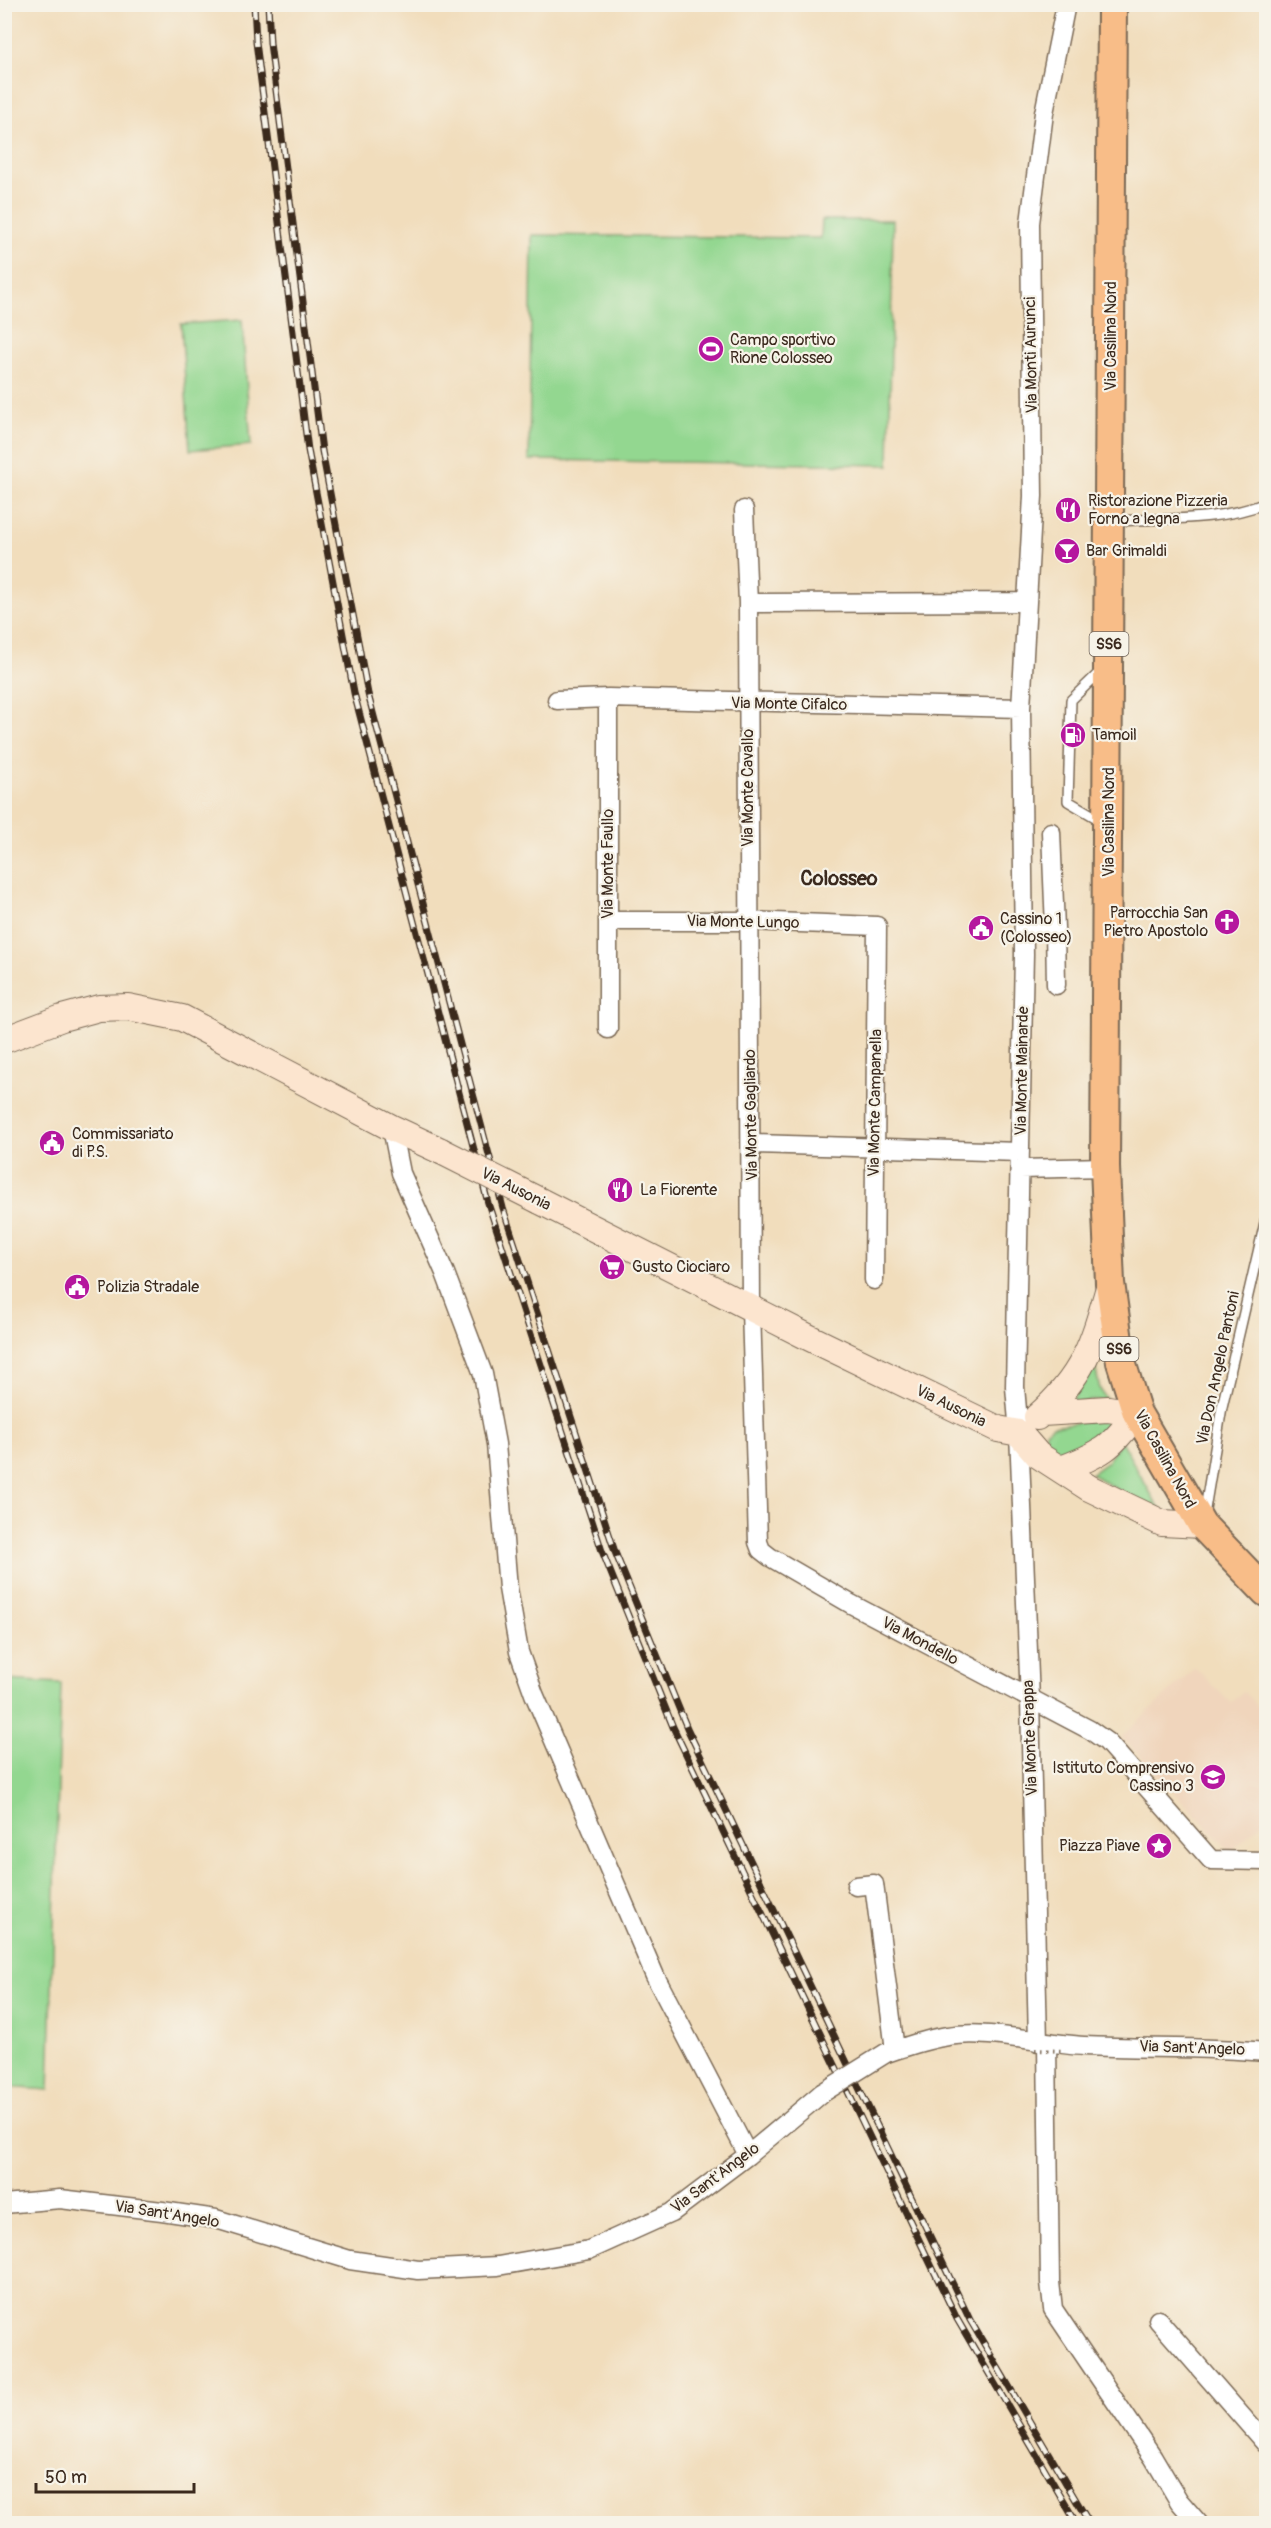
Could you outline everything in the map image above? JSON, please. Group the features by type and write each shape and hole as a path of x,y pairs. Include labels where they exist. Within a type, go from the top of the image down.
{"main road":[{"name":"Via Casilina Nord","path":"1112,4 1111,521 1105,1167 1110,1283 1121,1362 1137,1413 1202,1524 1266,1593"}],"street":[{"name":"Via Monti Aurunci","path":"1021,708 1033,496 1030,223 1044,113 1066,4"},
{"name":"Via Monte Cavallo","path":"744,510 748,603 748,921"},
{"path":"748,603 1027,602"},
{"name":"Via Monte Cifalco","path":"557,700 608,698 1021,708"},
{"name":"Via Monte Faullo","path":"608,698 609,1029"},
{"name":"Via Monte Mainarde","path":"1019,1433 1015,1387 1024,932 1021,708"},
{"path":"1051,832 1056,986"},
{"name":"Via Monte Lungo","path":"608,921 748,921 877,926"},
{"name":"Via Monte Gagliardo","path":"748,921 752,1144 751,1309"},
{"name":"Via Monte Campanella","path":"874,1280 877,926"},
{"path":"1024,932 1055,928"},
{"name":"Via Ausonia","path":"4,1040 62,1018 99,1008 128,1007 182,1018 392,1128 751,1309 998,1429 1019,1433"},
{"path":"392,1128 401,1173 444,1273 483,1374 496,1444 508,1588 519,1652 530,1683 655,1976 748,2155"},
{"path":"752,1144 874,1149 1105,1167"},
{"path":"1110,1283 1083,1365 1066,1389 1019,1433 1038,1455 1089,1488 1162,1523 1202,1524"},
{"name":"Via Mondello","path":"751,1309 758,1542 761,1550 851,1604 1090,1730 1107,1742 1211,1860 1266,1861"},
{"path":"1042,1413 1108,1409 1137,1413 1115,1442 1094,1457 1061,1469"},
{"name":"Via Monte Grappa","path":"1019,1433 1030,1700 1040,2045 1053,2308 1153,2457 1179,2501 1199,2523"},
{"path":"856,1886 874,1884 890,2052"},
{"name":"Via Sant'Angelo","path":"4,2204 60,2199 173,2212 216,2219 350,2260 418,2270 498,2266 589,2250 671,2212 748,2155 822,2093 890,2052 950,2035 992,2036 1040,2045 1217,2047 1266,2052"},
{"path":"1158,2320 1266,2444"}],"lane":[{"path":"1111,521 1212,515 1252,509 1266,503"},
{"path":"1109,664 1071,700 1068,801 1109,825"},
{"name":"Via Don Angelo Pantoni","path":"1202,1524 1222,1407 1266,1218"}],"path":[{"path":"1040,2045 1065,2051"}],"shaded area":[{"name":"Istituto Comprensivo Cassino 3","path":"1195,1668 1231,1703 1243,1691 1266,1716 1266,1818 1231,1852 1121,1737"}],"green space":[{"name":"Campo sportivo Rione Colosseo","path":"822,220 893,220 889,465 529,460 532,235 821,238"},
{"path":"242,320 251,445 190,450 181,324"},
{"path":"1095,1367 1100,1389 1106,1399 1069,1404"},
{"path":"1110,1418 1103,1434 1066,1458 1053,1451 1046,1442 1046,1432 1053,1426"},
{"path":"1121,1441 1164,1517 1091,1474 1107,1462"},
{"path":"4,1680 61,1683 49,2090 5,2087"}],"railway":[{"path":"254,4 256,42 308,450 354,693 488,1203 602,1551 673,1727 957,2319 1077,2524"},
{"path":"268,4 270,43 322,451 368,694 503,1208 615,1552 687,1728 970,2320 1090,2524"}],"place":[{"name":"Campo sportivo Rione Colosseo","path":"711,349"},
{"name":"Ristorazione Pizzeria Forno a legna","path":"1068,510"},
{"name":"Bar Grimaldi","path":"1067,551"},
{"name":"Tamoil","path":"1073,735"},
{"name":"Parrocchia San Pietro Apostolo","path":"1227,922"},
{"name":"Cassino 1 (Colosseo)","path":"981,928"},
{"name":"Commissariato di P.S.","path":"52,1143"},
{"name":"La Fiorente","path":"620,1190"},
{"name":"Gusto Ciociaro","path":"612,1267"},
{"name":"Polizia Stradale","path":"77,1287"},
{"name":"Istituto Comprensivo Cassino 3","path":"1213,1777"},
{"name":"Piazza Piave","path":"1159,1846"}],"district":[{"name":"Colosseo","path":"839,878"}]}
